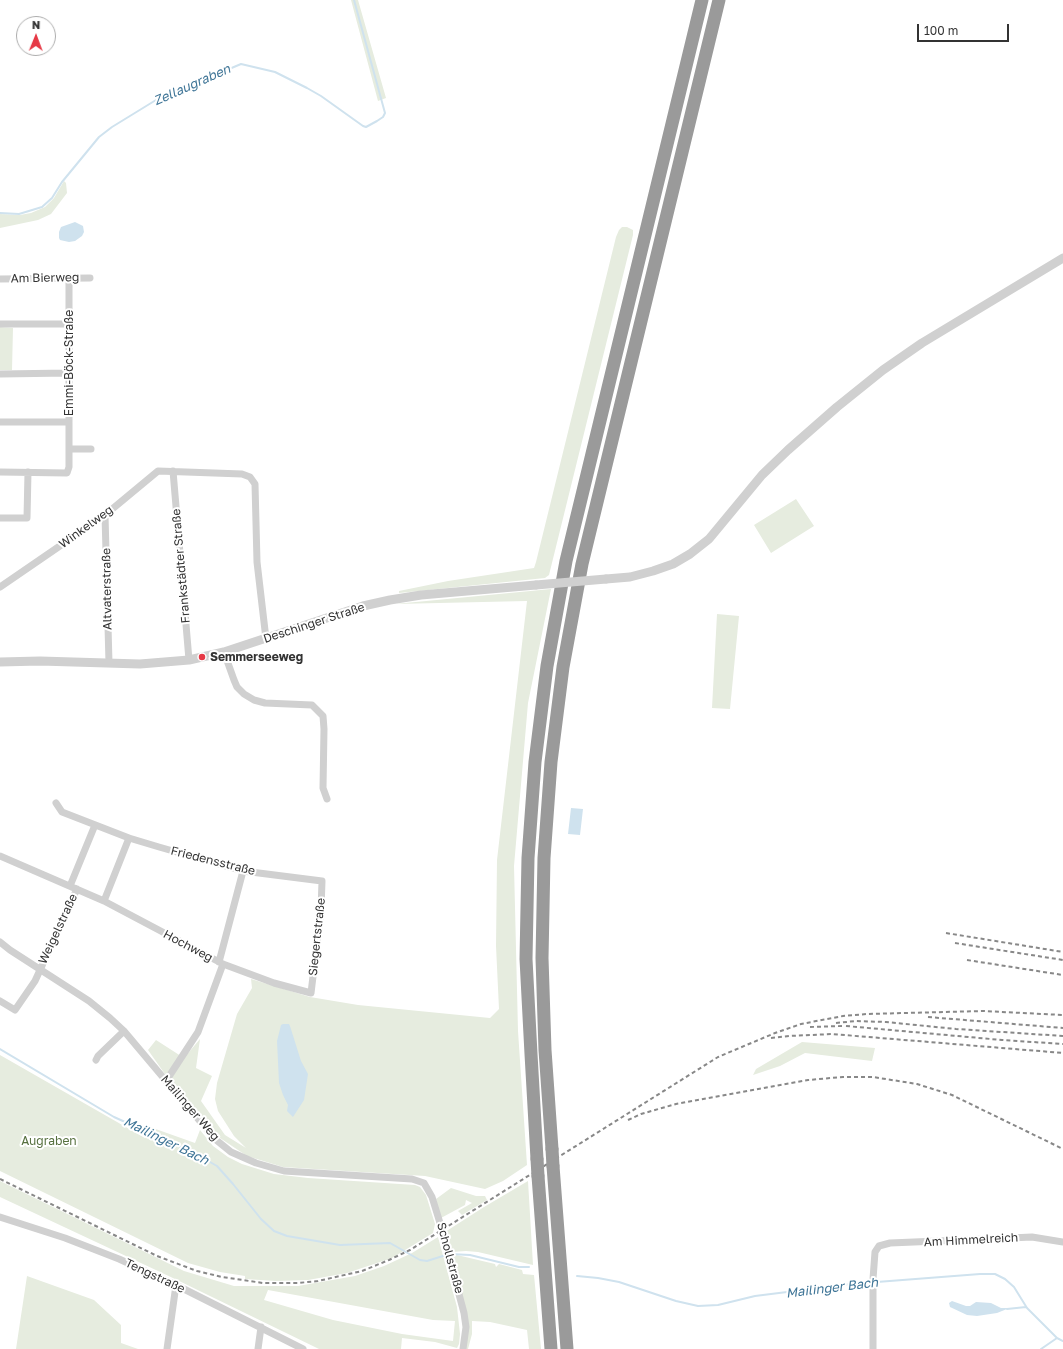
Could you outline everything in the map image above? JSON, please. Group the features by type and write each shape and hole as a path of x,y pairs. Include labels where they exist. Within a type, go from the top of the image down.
{"highway":[{"path":"551,1349 538,1176 526,959 528,858 535,762 547,666 566,561 702,0"},
{"path":"567,1349 545,1050 542,973 544,858 551,762 563,667 582,564 719,0"}],"street":[{"name":"Deschinger Straße","path":"0,662 40,661 140,664 189,660 224,652 364,606 390,600 421,595 630,577 654,571 672,564 690,554 709,539 734,511 762,475 837,407 883,370 922,343 1063,258"},
{"name":"Am Bierweg","path":"0,279 69,277 90,278"},
{"name":"Emmi-Böck-Straße","path":"0,472 67,472 69,467 69,277"},
{"path":"0,324 69,324"},
{"path":"0,374 69,373"},
{"path":"0,422 69,422"},
{"path":"69,449 91,449"},
{"name":"Winkelweg","path":"0,587 105,515 158,471 173,471"},
{"path":"173,471 242,474 250,477 255,484 257,562 266,639"},
{"name":"Frankstädter Straße","path":"173,471 189,660"},
{"path":"0,518 27,518 28,472"},
{"name":"Altvaterstraße","path":"105,515 109,663"},
{"path":"224,652 237,687 244,694 254,700 265,703 312,705 323,716 323,788 327,799"},
{"name":"Friedensstraße","path":"56,803 62,812 129,838 243,870 322,881"},
{"path":"74,887 95,825"},
{"path":"104,900 129,838"},
{"name":"Hochweg","path":"0,856 104,900 221,963 274,983 311,993"},
{"path":"166,1081 198,1032 221,963 243,870"},
{"name":"Siegertstraße","path":"311,993 321,910 322,881"},
{"name":"Weigelstraße","path":"0,1001 15,1010 34,981 74,887"},
{"name":"Mailinger Weg","path":"0,942 89,1001 110,1018 124,1031 215,1139 230,1152 276,1169 300,1172 412,1178"},
{"path":"96,1060 98,1056 124,1031"},
{"name":"Schollstraße","path":"412,1178 424,1183 428,1189 440,1223 465,1317 466,1327 463,1349"},
{"name":"Tengstraße","path":"0,1217 65,1238 119,1259 176,1285 303,1349"},
{"name":"Am Himmelreich","path":"873,1349 873,1279 875,1252 879,1246 890,1243 1032,1237 1063,1242"},
{"path":"167,1349 176,1285"},
{"path":"258,1349 261,1327"}],"green space":[{"path":"351,0 358,0 386,98 378,101"},
{"path":"64,181 66,183 67,193 51,214 38,220 0,228 0,214 20,215 31,213 45,207 54,198"},
{"path":"622,227 627,227 633,230 633,235 549,575 545,578 399,593 399,591 448,581 534,568 616,237"},
{"path":"0,327 13,328 12,370 0,370"},
{"path":"796,499 814,526 771,553 754,525"},
{"path":"551,589 528,703 514,866 518,1031 527,1165 503,1181 485,1189 425,1176 283,1167 247,1156 220,1138 172,1084 148,1050 156,1040 184,1058 200,1039 196,1068 212,1076 201,1101 225,1135 246,1148 234,1136 218,1111 215,1099 217,1083 237,1014 252,988 251,979 310,997 358,1005 490,1018 499,1009 496,946 497,860 527,601 395,604"},
{"path":"717,614 739,616 730,709 712,708"},
{"path":"802,1042 875,1048 872,1061 805,1053 780,1066 753,1075 756,1069"},
{"name":"Augraben","path":"0,1055 145,1138 150,1127 195,1143 200,1130 213,1146 228,1157 242,1164 274,1174 308,1178 415,1185 420,1187 426,1195 435,1224 433,1233 392,1258 347,1273 308,1280 276,1281 245,1279 245,1276 220,1272 188,1263 0,1171"},
{"path":"0,1181 184,1271 234,1286 298,1286 355,1276 384,1266 412,1253 438,1237 457,1307 460,1334 459,1344 457,1348 435,1342 402,1338 401,1349 319,1349 175,1279 0,1197","holes":["268,1290 433,1320 455,1321 453,1341 402,1334 333,1320 264,1300"]},
{"path":"528,1181 533,1265 478,1252 452,1252 445,1232"},
{"path":"451,1188 476,1196 485,1196 487,1200 462,1215 458,1211 472,1203 466,1200 465,1205 441,1218 436,1199"},
{"path":"457,1255 495,1264 496,1267 499,1264 522,1270 523,1274 534,1275 541,1349 529,1349 527,1330 490,1322 472,1321 472,1334 468,1349 466,1349 453,1257"},
{"path":"27,1276 94,1300 121,1325 121,1343 138,1349 16,1349"}],"water":[{"path":"75,222 83,226 84,232 82,236 75,241 69,242 60,240 59,232 61,227"},
{"path":"571,808 583,809 580,835 568,834"},
{"path":"289,1024 290,1026 301,1061 308,1074 304,1100 293,1117 287,1111 288,1105 279,1083 277,1041 281,1025"},
{"path":"952,1301 966,1306 970,1306 976,1302 991,1303 1007,1309 997,1313 977,1316 967,1315 950,1307 949,1303"}],"waterway":[{"name":"Zellaugraben","path":"0,213 19,214 42,207 52,198 62,182 99,137 112,127 156,100 241,64 275,72 307,88 321,96 363,126 366,127 377,121 383,117 385,113 354,0"},
{"name":"Mailinger Bach","path":"0,1049 114,1117 194,1153 217,1166 261,1219 274,1231 287,1236 340,1245 390,1243 420,1260 427,1261 446,1255"},
{"name":"Mailinger Bach","path":"450,1254 470,1255 519,1267 529,1267"},
{"name":"Mailinger Bach","path":"577,1276 619,1282 676,1301 698,1306 718,1305 755,1296 851,1284 995,1274 1005,1279 1014,1287 1027,1308 1057,1338 1063,1341"},
{"path":"1007,1309 1026,1307"},
{"path":"1041,1349 1057,1338"}],"railway":[{"path":"946,933 1063,952"},
{"path":"955,943 1063,960"},
{"path":"967,960 1063,975"},
{"path":"0,1179 157,1256 197,1271 222,1277 263,1283 298,1283 318,1281 362,1271 410,1250 718,1057 775,1033 801,1024 843,1016 867,1014 983,1011 1063,1015"},
{"path":"928,1017 1063,1028"},
{"path":"836,1023 856,1021 886,1022 956,1029 1063,1036"},
{"path":"810,1027 842,1026"},
{"path":"846,1026 1063,1044"},
{"path":"771,1038 832,1034 1063,1053"},
{"path":"628,1120 641,1114 676,1104 808,1080 843,1077 873,1077 917,1084 952,1095 1063,1149"}],"place":[{"name":"Semmerseeweg","path":"202,657"}]}
